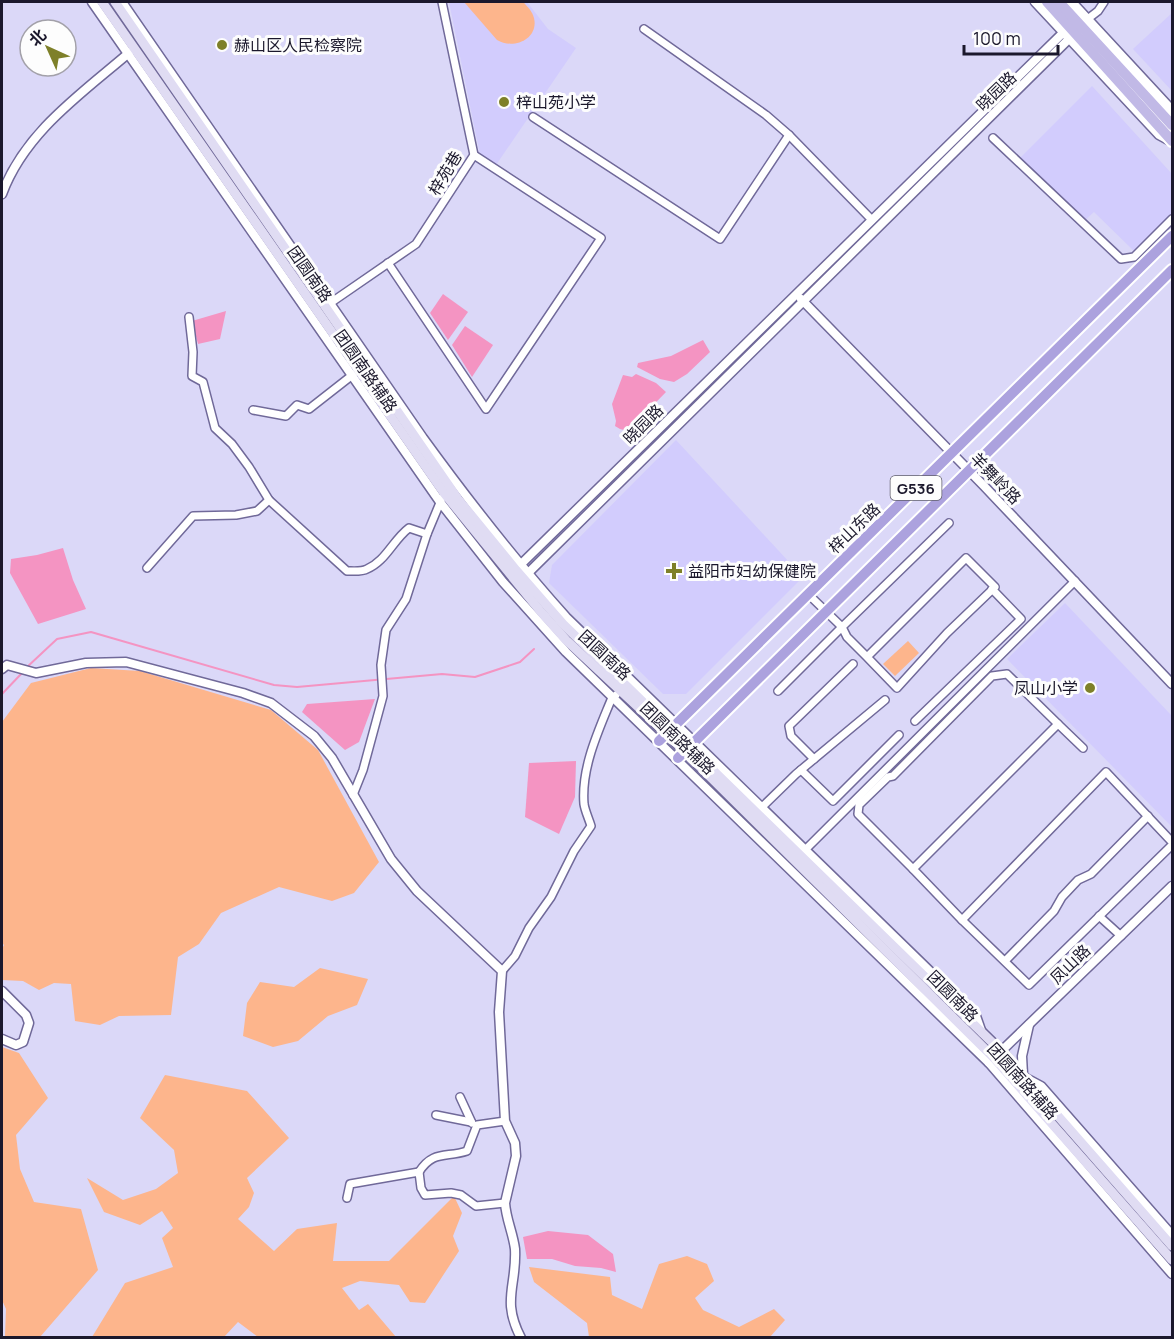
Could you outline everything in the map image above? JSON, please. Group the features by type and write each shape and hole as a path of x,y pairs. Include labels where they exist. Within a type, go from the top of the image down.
{"highway":[{"name":"梓山东路","path":"668,731 1173,236"},
{"name":"G536","path":"687,749 1173,270"}],"main road":[{"name":"团圆南路","path":"102,2 130,51 442,498 512,573"},
{"name":"团圆南路","path":"115,2 328,305 458,499 512,573 566,640 617,693 668,731"},
{"path":"1047,2 1173,125"},
{"path":"1059,2 1075,29 1173,141"},
{"name":"团圆南路","path":"519,582 995,1058 1173,1260"},
{"path":"566,618 574,635"},
{"name":"团圆南路","path":"687,749 759,810 803,852 983,1033 995,1058 1024,1076 1173,1246"}],"street":[{"path":"92,2 130,51"},
{"path":"122,2 328,305"},
{"name":"梓苑巷","path":"328,305 416,244 474,155 442,2"},
{"path":"1035,2 1075,29 1173,110"},
{"path":"1072,2 1075,29"},
{"path":"1075,29 1098,11 1104,2"},
{"path":"644,29 766,115 789,135 872,220"},
{"name":"晓园路","path":"512,573 872,220 1075,29"},
{"name":"晓园路","path":"519,582 1075,29"},
{"path":"2,194 9,175 26,148 45,125 142,41"},
{"path":"532,117 720,239 789,135"},
{"path":"993,138 1121,259 1134,257 1173,219"},
{"path":"388,263 486,409 602,238 474,155"},
{"name":"羊舞岭路","path":"796,295 952,453 1173,684"},
{"path":"189,317 193,352 192,376 203,382 215,428 244,459 269,500 347,571 366,570 389,553 401,534 409,528 427,534"},
{"path":"253,410 285,416 297,405 309,409 355,372"},
{"path":"353,795 363,771 383,696 382,645 386,630 406,599 427,534 442,498"},
{"path":"147,568 193,516 236,515 257,511 269,500"},
{"path":"778,691 949,523"},
{"path":"867,657 966,558 1021,619 915,721"},
{"name":"团圆南路辅路","path":"512,573 519,582 566,618 687,749"},
{"path":"803,852 1075,582"},
{"path":"808,594 842,627 847,637 897,688 947,633 992,589"},
{"path":"2,669 7,665 36,672 86,663 126,662 243,693 271,703 314,736 332,758 391,859 417,891 502,971"},
{"path":"814,759 791,736 789,726 853,664"},
{"path":"963,920 1106,772 1173,844 1029,984 963,920 858,814 859,805 888,777 893,777 993,676 1007,674 1083,748"},
{"path":"521,1338 514,1324 510,1306 515,1252 505,1203 516,1156 515,1143 505,1121 499,1012 502,971 515,956 529,928 551,897 574,851 591,826 584,805 585,776 594,744 617,693"},
{"path":"759,810 801,770 885,700"},
{"path":"913,869 1058,724"},
{"path":"801,770 833,801 899,735"},
{"path":"1005,961 1054,912 1070,888 1078,880 1091,874 1148,816"},
{"name":"凤山路","path":"995,1058 1173,886"},
{"path":"1099,915 1121,936"},
{"path":"2,991 26,1015 29,1023 24,1042 16,1045 2,1039"},
{"path":"1024,1076 1022,1056 1030,1024"},
{"name":"团圆南路辅路","path":"995,1058 1173,1274"},
{"name":"团圆南路辅路","path":"1024,1076 1041,1086 1173,1235"},
{"path":"347,1198 350,1185 418,1172 425,1162 437,1155 467,1151 474,1124 460,1097"},
{"path":"436,1115 474,1124 505,1121"},
{"path":"418,1172 425,1195 451,1193 461,1195 476,1206 505,1203"}],"shaded area":[{"name":"梓山苑小学","path":"449,2 527,2 548,29 576,48 496,165 480,155"},
{"path":"464,2 523,2 534,18 533,32 523,41 503,43 497,40"},
{"path":"1172,13 1172,91 1133,49"},
{"path":"1092,86 1172,174 1172,215 1135,252 1094,212 1085,220 1018,160"},
{"path":"443,294 468,312 448,340 430,313"},
{"path":"226,311 220,339 198,344 192,321"},
{"path":"465,326 493,345 472,377 452,345"},
{"path":"703,340 710,352 687,374 674,382 660,379 637,367 638,363 671,356"},
{"path":"636,374 656,383 666,392 628,431 615,426 612,404 623,375 632,377"},
{"name":"益阳市妇幼保健院","path":"676,440 803,577 686,694 663,694 549,583 552,565"},
{"path":"63,548 73,580 86,609 38,624 10,573 11,559"},
{"name":"凤山小学","path":"1065,603 1172,716 1172,827 1007,659"},
{"path":"908,641 919,653 895,676 883,664"},
{"path":"91,668 140,671 271,710 318,750 379,862 354,893 332,901 279,887 221,913 199,944 178,957 171,1015 119,1016 100,1025 75,1021 71,984 54,983 39,990 23,981 2,980 4,945 2,943 2,722 31,683"},
{"path":"375,699 359,742 345,750 302,712 307,704"},
{"path":"576,761 575,797 559,834 525,817 529,763"},
{"path":"320,968 368,979 357,1005 328,1016 298,1041 273,1047 243,1036 247,1003 260,982 294,987"},
{"path":"2,1047 19,1053 48,1098 16,1135 20,1169 34,1202 81,1209 98,1270 40,1337 6,1338 5,1336 6,1309 2,1300"},
{"path":"165,1075 247,1091 289,1138 247,1178 254,1193 249,1207 238,1219 274,1251 297,1229 337,1223 333,1261 389,1261 454,1196 462,1213 453,1236 459,1251 425,1303 410,1302 399,1285 360,1281 342,1288 359,1310 368,1304 396,1337 258,1337 238,1322 224,1337 92,1337 125,1283 173,1267 162,1238 173,1228 162,1211 140,1225 104,1212 87,1178 123,1200 156,1189 178,1173 174,1150 140,1118"},
{"path":"548,1231 588,1235 613,1254 616,1272 575,1266 552,1259 527,1259 523,1237"},
{"path":"687,1256 707,1264 714,1281 695,1298 703,1310 739,1327 774,1309 785,1320 770,1337 589,1337 587,1323 534,1282 529,1267 610,1277 612,1295 642,1309 659,1264"}],"waterway":[{"path":"26,668 57,639 91,632 274,685 297,687 442,674 475,677 520,662 534,649"},
{"path":"2,694 22,673"}],"place":[{"name":"赫山区人民检察院","path":"222,45"},
{"name":"梓山苑小学","path":"504,102"},
{"name":"益阳市妇幼保健院","path":"674,571"},
{"name":"凤山小学","path":"1090,688"}]}
